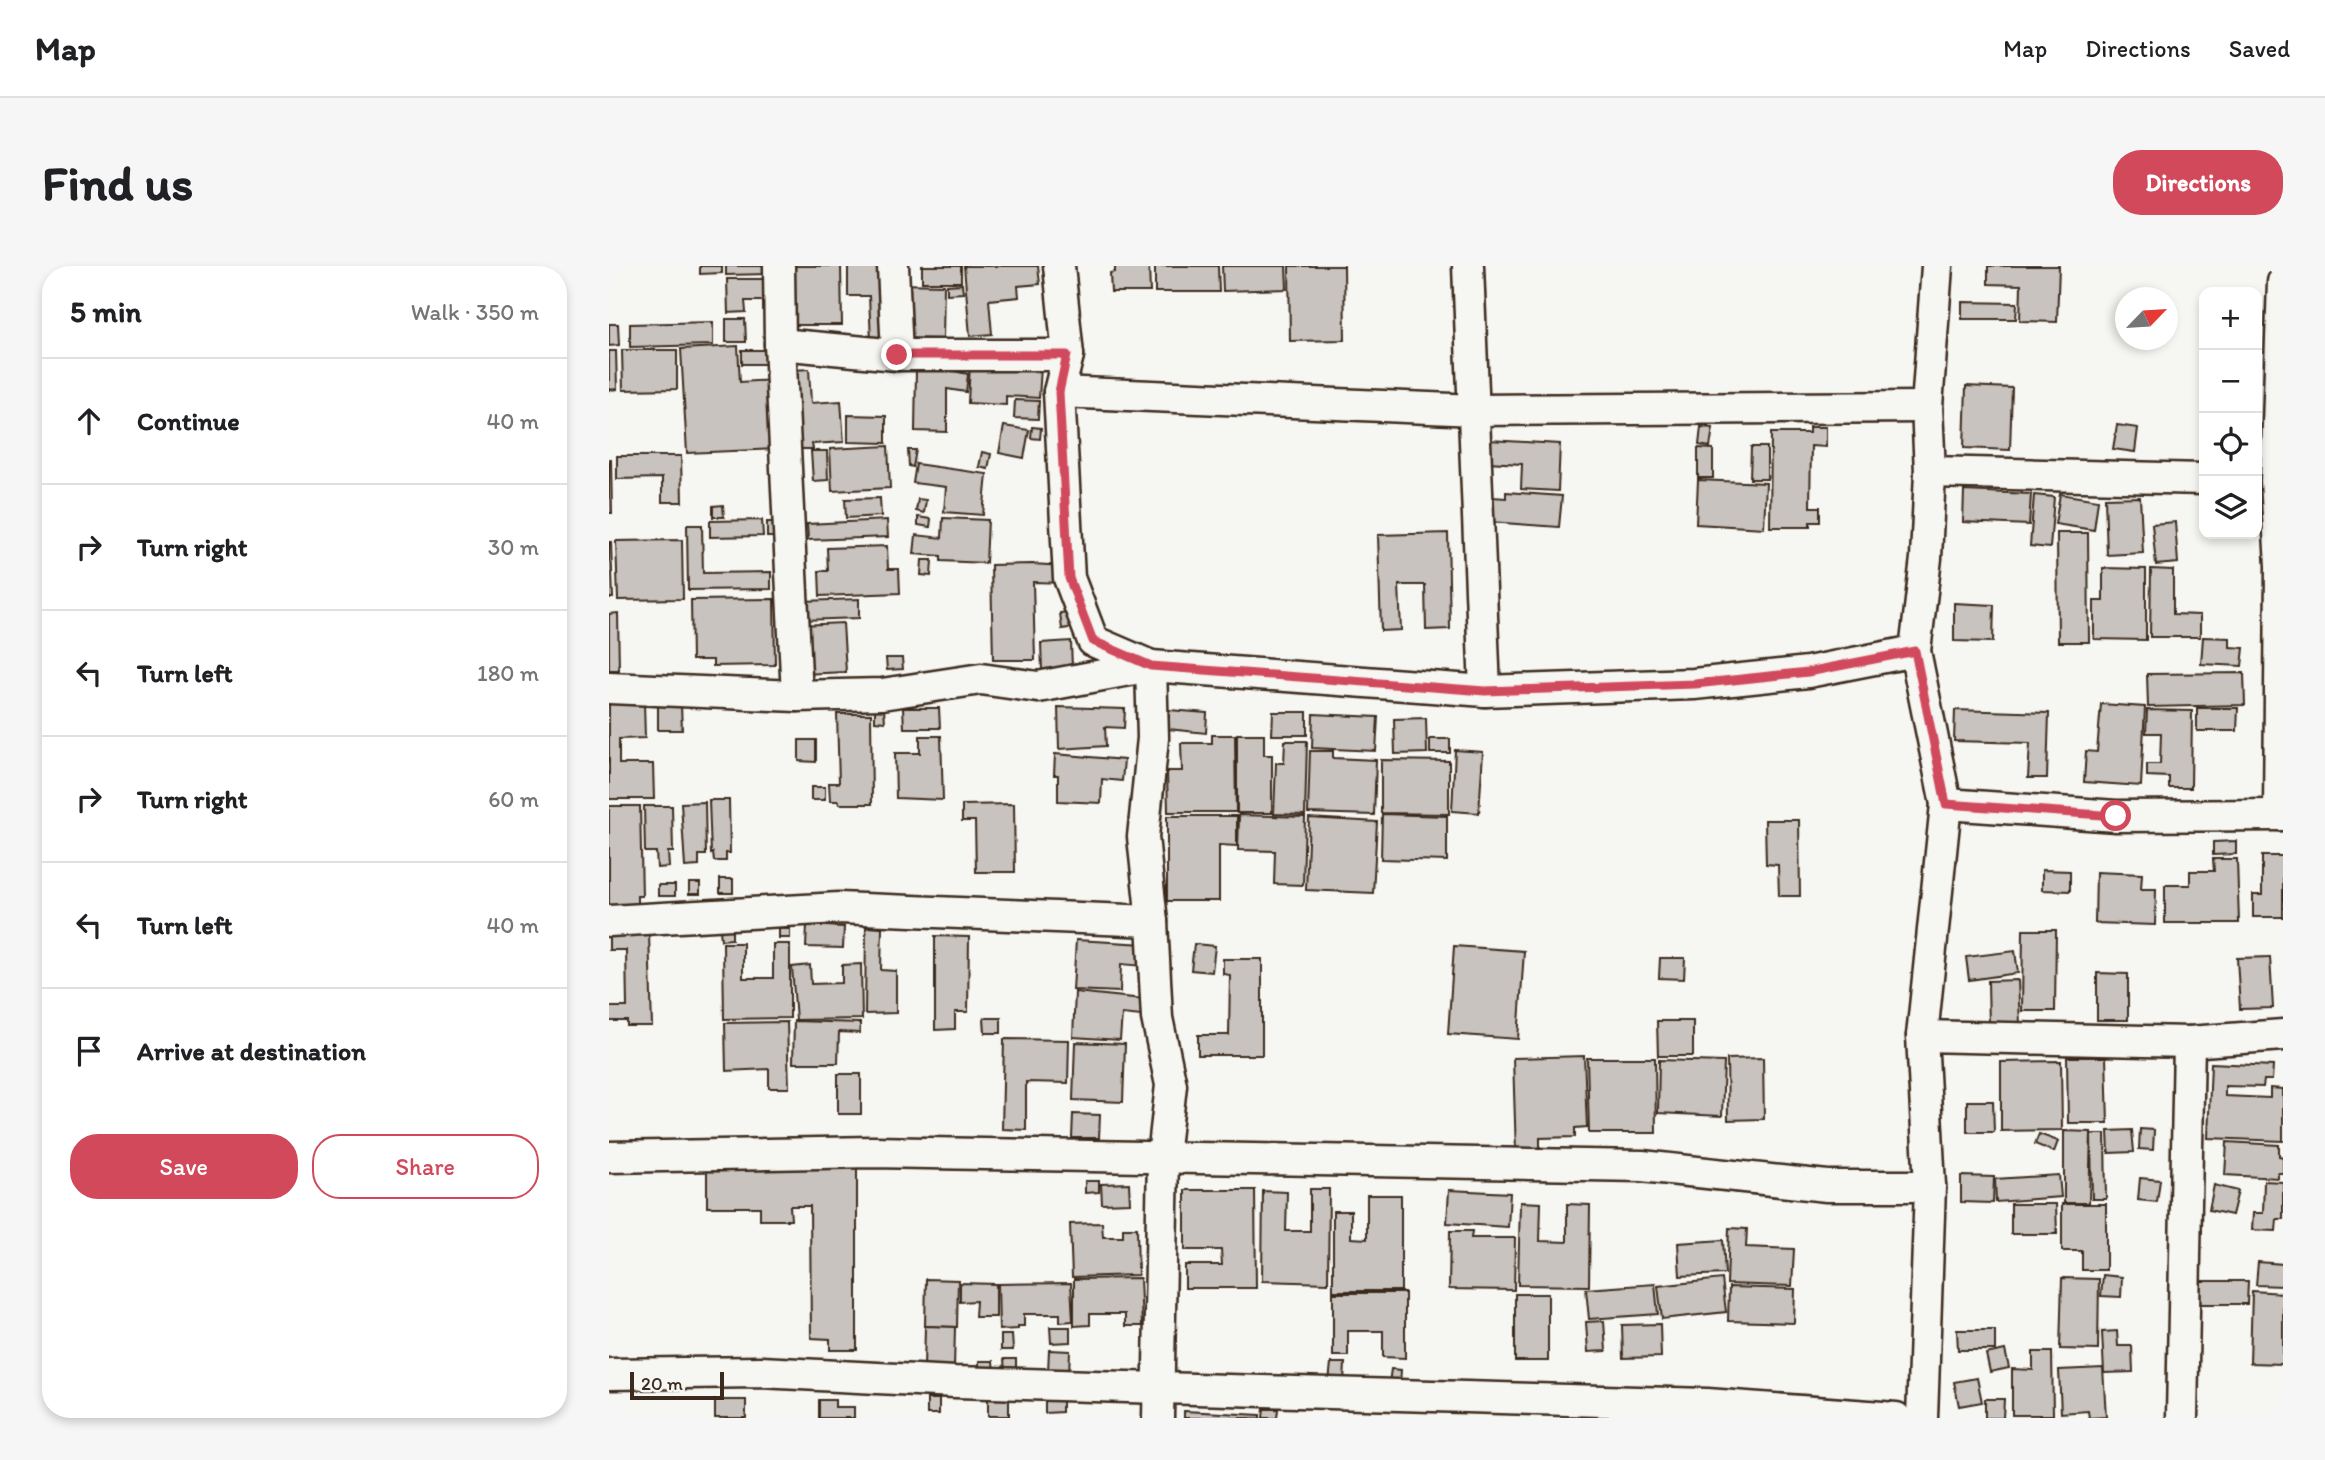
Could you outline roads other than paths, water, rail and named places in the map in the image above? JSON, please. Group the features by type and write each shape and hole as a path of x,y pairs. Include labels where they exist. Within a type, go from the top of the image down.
{"street":[{"path":"779,266 780,344 797,696"},
{"path":"893,266 897,355"},
{"path":"1059,266 1067,355 1059,392 1069,578 1093,641 1151,666"},
{"path":"1468,266 1485,691"},
{"path":"1922,1418 1930,1186 1922,1035 1946,804 1915,651 1926,558 1930,472 1927,407 1937,266"},
{"path":"1946,804 2116,816 2281,815 2281,566 2272,481 2283,282"},
{"path":"780,344 897,355 1067,355"},
{"path":"1059,392 1475,410 1927,407"},
{"path":"1930,472 2199,479"},
{"path":"609,688 797,696 882,694 981,679 1038,687 1151,666 1485,691 1695,684 1808,672 1915,651"},
{"path":"1151,666 1153,738 1143,836 1152,921 1157,1018 1171,1085 1163,1157 1158,1418"},
{"path":"609,921 839,908 1152,921"},
{"path":"1922,1035 2189,1042 2283,1035"},
{"path":"2182,1418 2189,1042"},
{"path":"609,1157 871,1152 1642,1166 1827,1186 1930,1186"},
{"path":"609,1374 761,1372 955,1382 1707,1404 1896,1418"}]}
